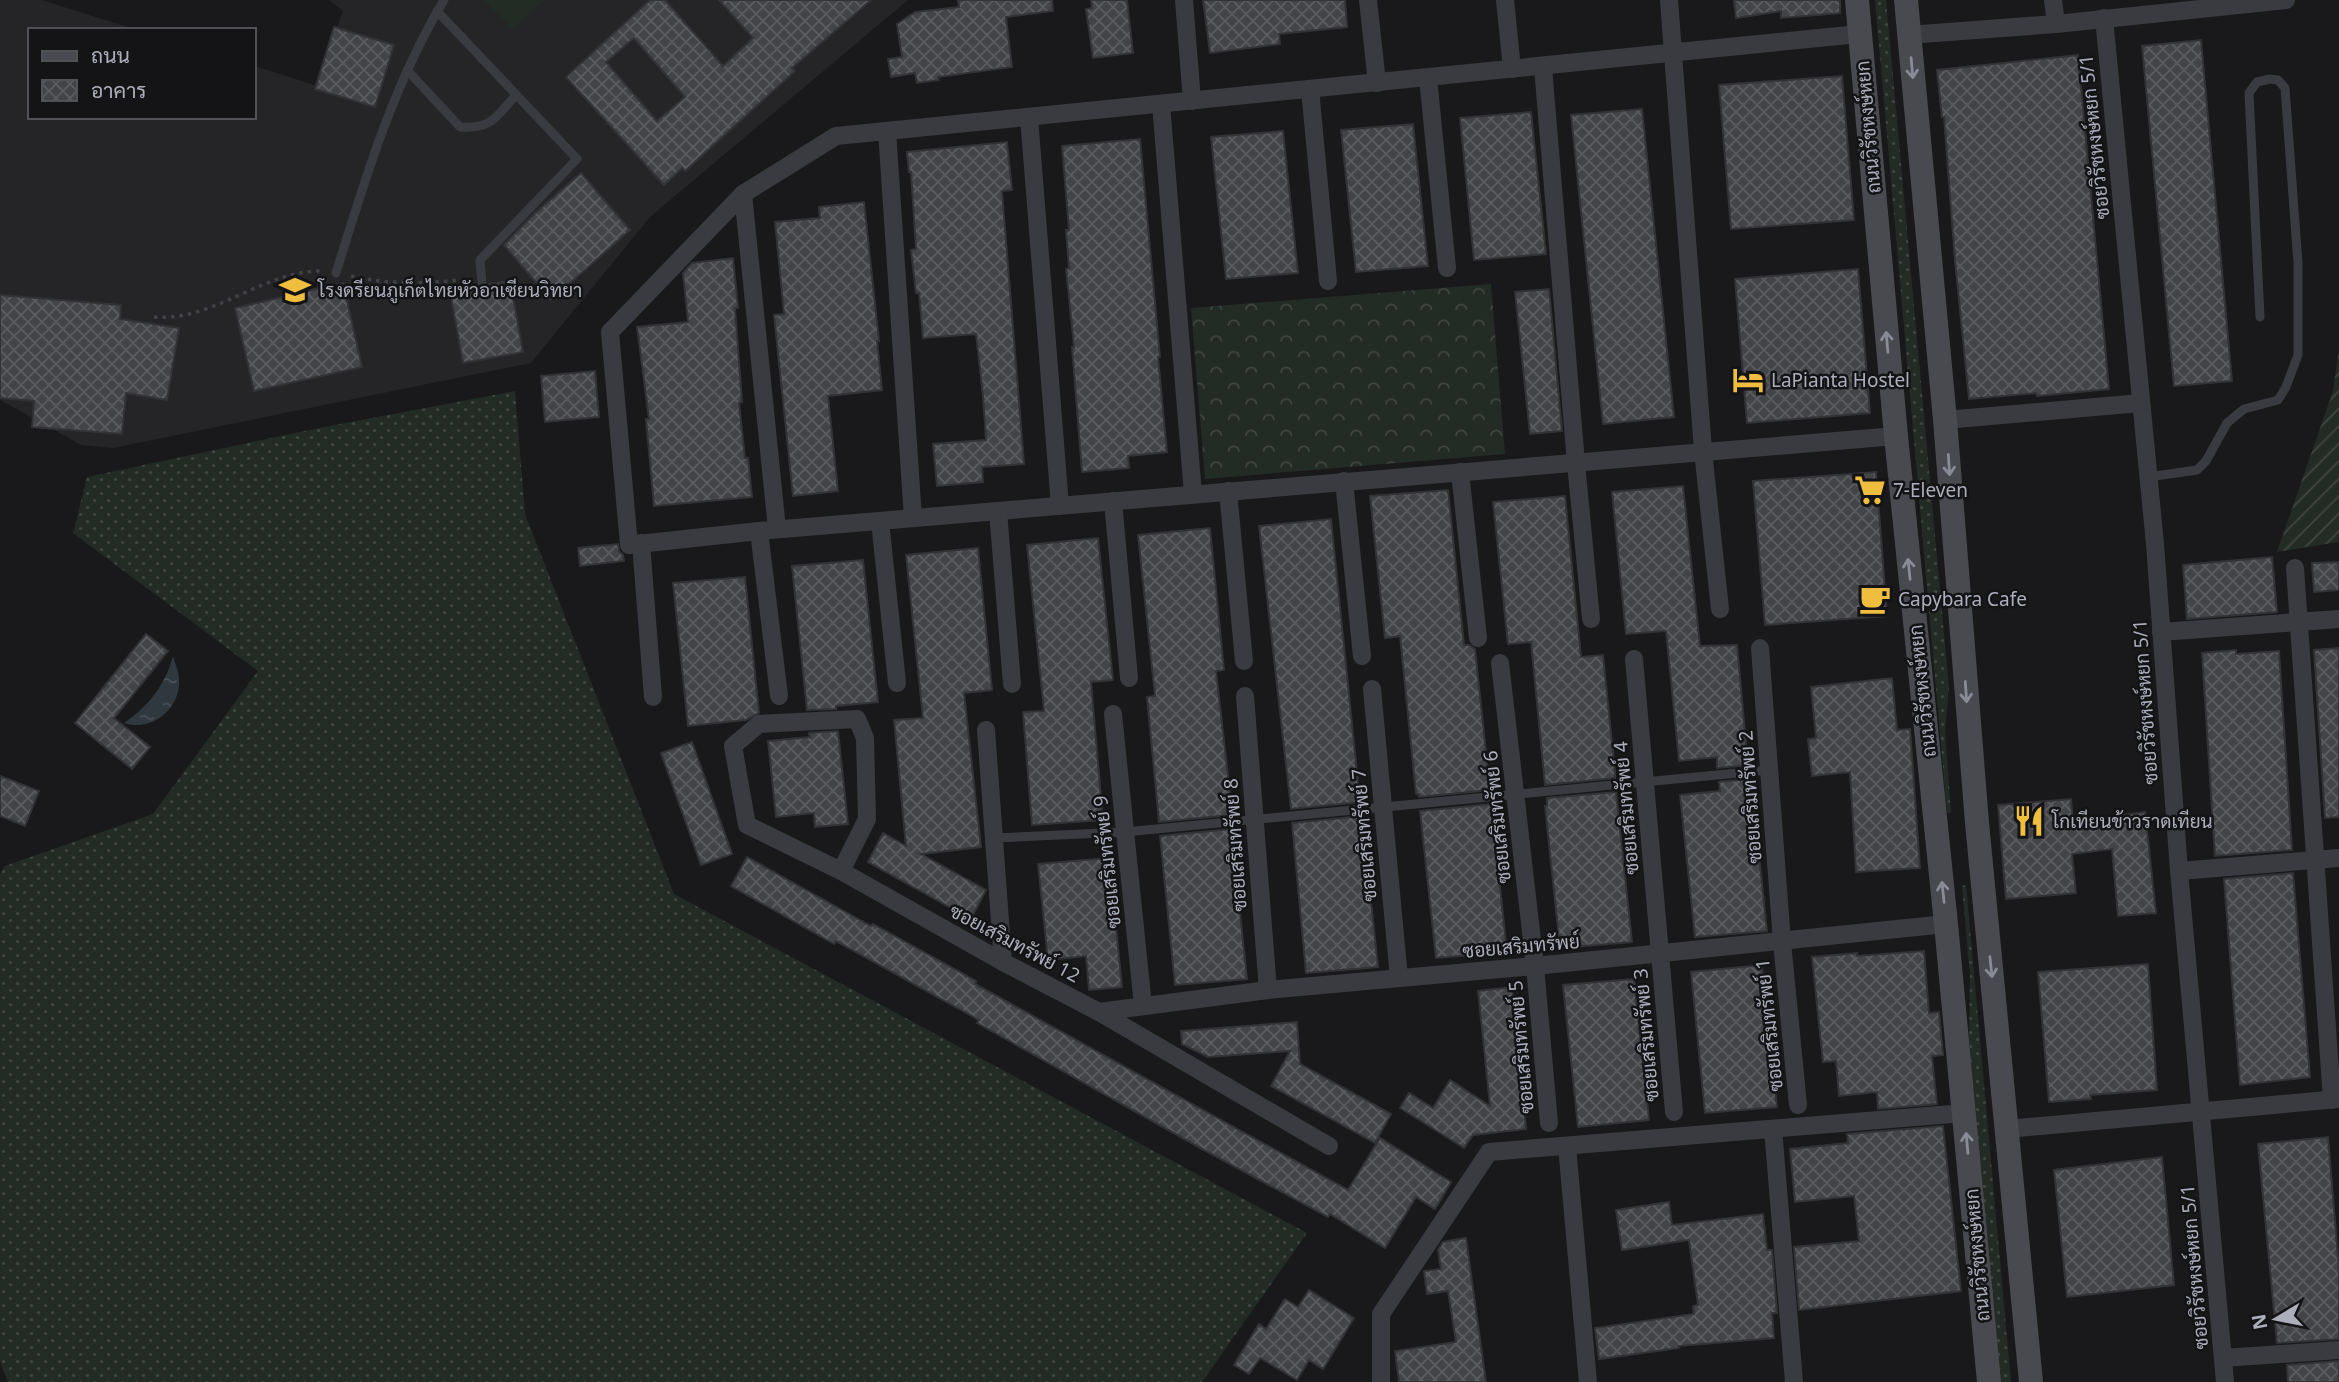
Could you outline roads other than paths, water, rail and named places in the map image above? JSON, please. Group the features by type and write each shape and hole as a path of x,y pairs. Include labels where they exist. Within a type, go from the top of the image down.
{"main road":[{"name":"ถนนวิรัชหงษ์หยก","path":"1857,0 1896,436 1989,1382"},
{"path":"1906,0 1945,420 1977,823 2031,1382"},
{"path":"1936,827 1977,823"}],"street":[{"path":"1184,0 1192,101"},
{"path":"1368,0 1377,83"},
{"path":"1505,0 1512,69"},
{"path":"1669,0 1703,451 1720,609"},
{"path":"2053,0 2056,24"},
{"path":"1908,35 2056,24 2286,0"},
{"name":"ซอยวิรัชหงษ์หยก 5/1","path":"2104,18 2148,477 2179,871 2225,1382"},
{"path":"1859,34 836,136 743,194 610,332 629,545 767,530 1896,436"},
{"path":"1543,67 1591,619"},
{"path":"1428,78 1447,268"},
{"path":"1310,89 1328,281"},
{"path":"1161,104 1193,494"},
{"path":"1029,117 1060,506"},
{"path":"887,131 913,518"},
{"path":"743,194 779,696"},
{"path":"1945,420 2141,403"},
{"path":"1460,472 1478,638"},
{"path":"1344,481 1362,656"},
{"path":"1228,491 1244,661"},
{"path":"1113,501 1129,678"},
{"path":"998,511 1012,684"},
{"path":"880,521 897,683"},
{"path":"641,543 653,697"},
{"path":"2007,1129 2335,1100 2295,568"},
{"path":"2161,632 2339,619"},
{"name":"ซอยเสริมทรัพย์ 2","path":"1760,648 1782,942"},
{"name":"ซอยเสริมทรัพย์ 4","path":"1634,659 1660,954"},
{"name":"ซอยเสริมทรัพย์ 6","path":"1500,663 1535,966"},
{"name":"ซอยเสริมทรัพย์ 7","path":"1371,689 1399,978"},
{"name":"ซอยเสริมทรัพย์ 8","path":"1245,696 1268,990"},
{"name":"ซอยเสริมทรัพย์ 9","path":"1113,713 1143,1006"},
{"name":"ซอยเสริมทรัพย์ 12","path":"841,871 867,819 866,738 857,719 759,724 733,746 747,825 841,871 1003,962 1099,1012 1329,1146"},
{"path":"986,730 1003,962"},
{"path":"2179,871 2339,858"},
{"name":"ซอยเสริมทรัพย์","path":"1099,1012 1268,990 1660,954 1946,924"},
{"name":"ซอยเสริมทรัพย์ 1","path":"1782,942 1798,1105"},
{"name":"ซอยเสริมทรัพย์ 3","path":"1660,954 1674,1112"},
{"name":"ซอยเสริมทรัพย์ 5","path":"1535,966 1549,1123"},
{"path":"1381,1382 1381,1314 1489,1152 1964,1113"},
{"path":"1773,1129 1794,1382"},
{"path":"1567,1146 1588,1382"},
{"path":"2223,1359 2339,1350"}],"lane":[{"path":"336,273 370,161 407,70 444,0"},
{"path":"437,11 577,159 480,260 482,283"},
{"path":"407,70 460,127 477,128 495,119 516,95"},
{"path":"2148,477 2197,470 2206,461 2227,423 2244,409 2278,400 2298,355 2298,263 2285,88 2278,80 2270,79 2257,82 2249,93 2260,317"},
{"path":"994,838 1125,832 1769,770"}],"water":[{"path":"173,657 179,684 174,703 153,722 134,725 124,723 141,710 154,694"}],"place":[{"name":"โรงดรียนภูเก็ตไทยหัวอาเซียนวิทยา","path":"295,290"},
{"name":"LaPianta Hostel","path":"1748,380"},
{"name":"7-Eleven","path":"1870,490"},
{"name":"Capybara Cafe","path":"1875,599"},
{"name":"โกเทียนข้าวราดเทียน","path":"2029,821"}]}
